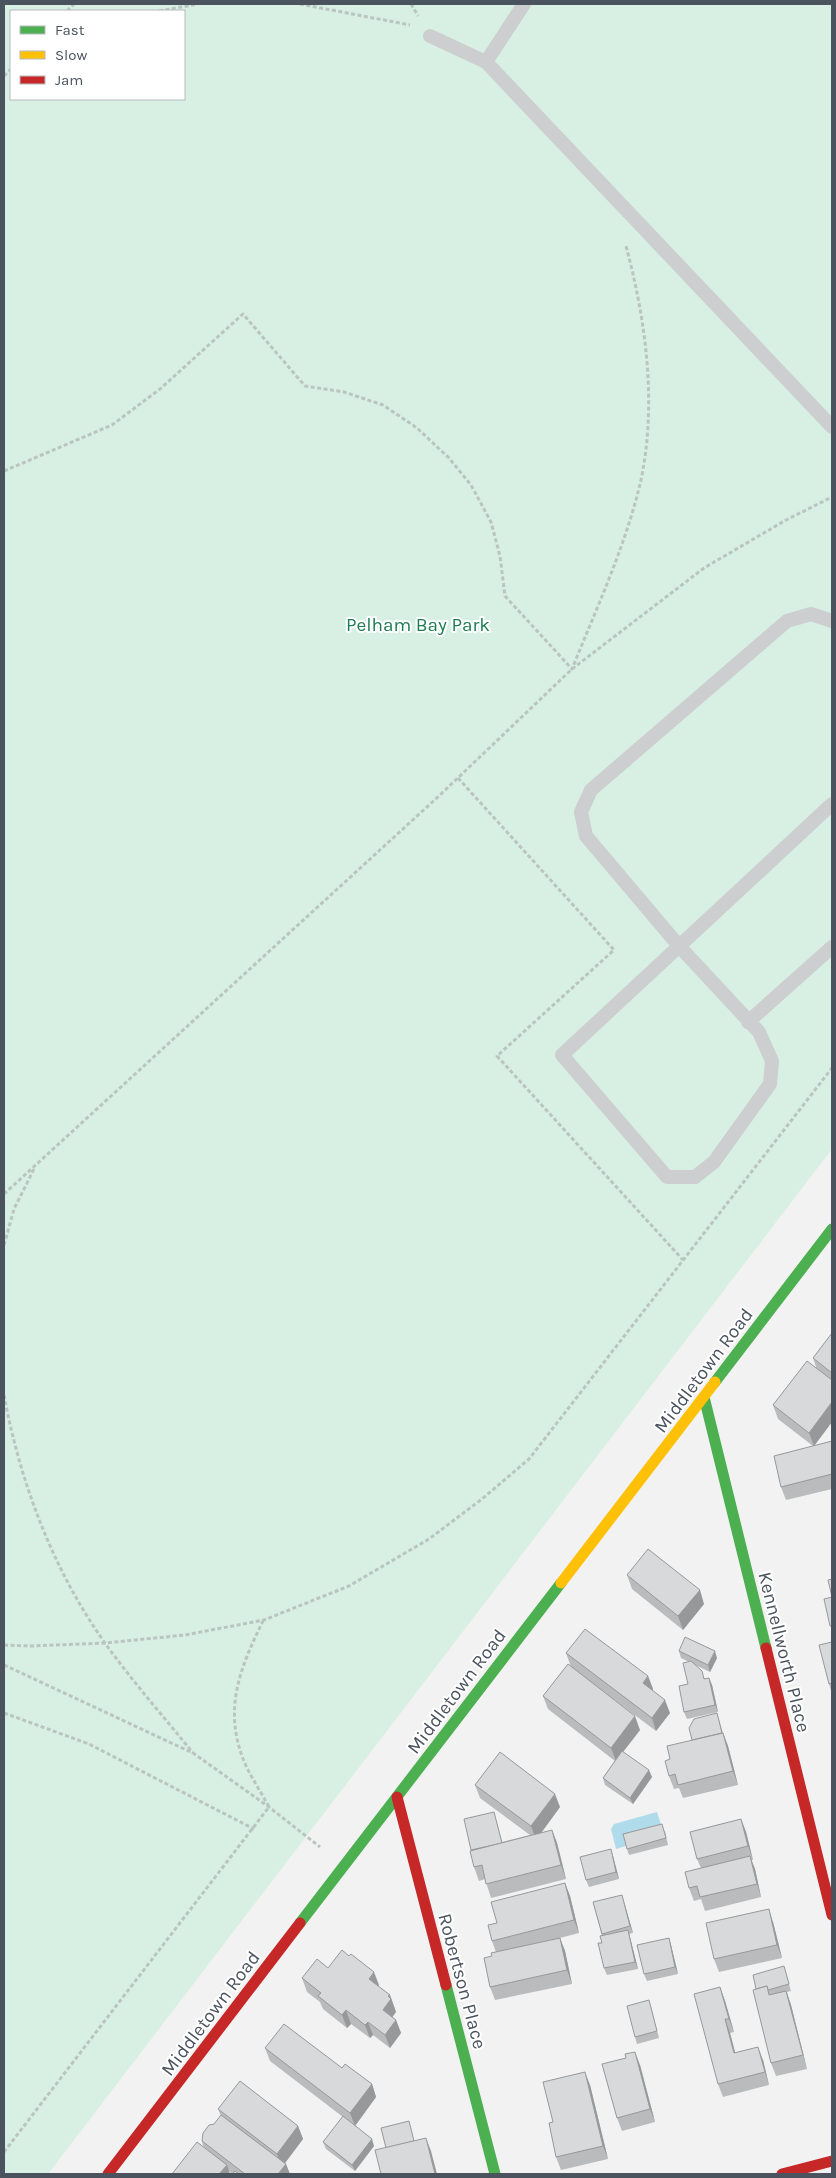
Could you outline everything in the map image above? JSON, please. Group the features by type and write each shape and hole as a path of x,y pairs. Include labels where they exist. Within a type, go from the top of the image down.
{"street":[{"name":"Middletown Road","path":"108,2174 832,1229"},
{"name":"Kennellworth Place","path":"704,1397 832,1915"},
{"name":"Robertson Place","path":"397,1798 495,2174"},
{"path":"782,2174 832,2161"}],"lane":[{"path":"486,62 524,4"},
{"path":"430,36 486,62 832,427"},
{"path":"832,621 811,614 787,621 591,790 581,812 586,836 679,946 759,1032 772,1061 770,1084 714,1162 696,1177 667,1177 562,1055 679,946 832,804"},
{"path":"748,1022 832,947"}],"path":[{"path":"165,10 198,4"},
{"path":"300,4 406,23 430,36"},
{"path":"572,669 626,533 641,479 650,413 647,366 640,318 624,237"},
{"path":"4,471 112,425 160,389 243,314 305,386 344,392 383,405 417,428 449,458 471,485 491,522 500,556 505,596 572,669"},
{"path":"4,1194 446,789 572,669 704,568 786,520 832,497"},
{"path":"4,1645 30,1646 105,1643 185,1635 264,1620 349,1586 429,1540 529,1459 832,1068"},
{"path":"4,1245 14,1209 37,1164"},
{"path":"4,1395 11,1432 39,1521 76,1594 105,1643 193,1753"},
{"path":"264,1620 246,1655 235,1693 234,1727 242,1757 269,1807"},
{"path":"4,1665 193,1753 269,1807 344,1866"},
{"path":"4,1713 89,1744 254,1829"},
{"path":"4,2152 254,1829 269,1807"}],"green space":[{"name":"Pelham Bay Park","path":"4,4 832,4 832,1149 48,2174 4,2174"}],"water":[{"path":"657,1812 664,1834 616,1849 611,1829 614,1824"}],"building":[{"path":"832,1333 832,1373 813,1358"},
{"path":"807,1361 832,1380 832,1402 809,1433 773,1405"},
{"path":"832,1441 832,1474 781,1487 774,1456"},
{"path":"648,1549 700,1590 678,1616 627,1575"},
{"path":"832,1579 832,1597 828,1580"},
{"path":"832,1597 832,1626 830,1626 824,1599"},
{"path":"585,1629 648,1676 643,1683 665,1700 652,1718 566,1653"},
{"path":"685,1637 715,1651 708,1665 679,1651"},
{"path":"832,1642 832,1683 829,1684 819,1645"},
{"path":"691,1661 702,1671 704,1679 709,1678 715,1705 684,1712 679,1686 688,1684 683,1663"},
{"path":"568,1664 635,1716 611,1748 543,1696"},
{"path":"717,1713 722,1733 692,1740 689,1728 694,1719"},
{"path":"723,1733 733,1771 678,1785 675,1774 669,1776 665,1761 670,1759 667,1746"},
{"path":"622,1751 649,1770 630,1798 603,1778"},
{"path":"500,1752 555,1794 531,1826 475,1785"},
{"path":"494,1812 502,1843 471,1850 464,1819"},
{"path":"741,1819 748,1846 697,1859 690,1832"},
{"path":"662,1824 666,1838 627,1849 623,1834"},
{"path":"552,1830 561,1865 486,1884 482,1865 474,1867 470,1851"},
{"path":"611,1849 616,1872 586,1880 580,1857"},
{"path":"750,1856 757,1884 700,1897 697,1886 689,1888 685,1872"},
{"path":"565,1883 574,1920 492,1941 488,1925 497,1923 491,1902"},
{"path":"622,1895 630,1926 602,1934 593,1902"},
{"path":"769,1909 777,1945 714,1959 706,1923"},
{"path":"628,1930 635,1962 604,1968 598,1943 602,1943 600,1936"},
{"path":"560,1938 567,1970 490,1987 484,1958 492,1956 491,1953"},
{"path":"669,1938 675,1967 644,1974 637,1945"},
{"path":"342,1950 349,1956 351,1954 374,1972 369,1979 390,1995 388,1996 391,1999 383,2010 396,2020 385,2035 368,2022 365,2025 346,2010 342,2015 318,1996 321,1993 302,1978 317,1959 328,1968"},
{"path":"784,1966 789,1984 768,1990 767,1986 756,1989 753,1975"},
{"path":"767,1986 769,1995 786,1991 803,2055 771,2063 753,1990"},
{"path":"720,1987 729,2019 725,2019 734,2053 758,2047 765,2072 718,2084 694,1994"},
{"path":"649,2000 657,2031 635,2037 627,2006"},
{"path":"284,2024 342,2068 345,2064 372,2084 350,2113 265,2048"},
{"path":"635,2052 650,2109 617,2118 602,2064 626,2058 625,2054"},
{"path":"585,2072 603,2146 556,2157 549,2123 553,2122 543,2082"},
{"path":"240,2081 298,2126 277,2154 218,2109"},
{"path":"221,2115 286,2164 278,2174 245,2174 202,2141 203,2133"},
{"path":"343,2116 372,2139 352,2165 323,2142"},
{"path":"409,2121 414,2141 386,2148 381,2128"},
{"path":"426,2138 435,2174 381,2174 375,2150"},
{"path":"197,2142 227,2165 219,2174 172,2174"}],"traffic: fast":[{"path":"715,1382 832,1229"},
{"path":"704,1397 766,1648"},
{"path":"300,1923 561,1583"},
{"path":"446,1985 495,2174"}],"traffic: slow":[{"path":"561,1583 715,1382"}],"traffic: jam":[{"path":"766,1648 832,1915"},
{"path":"397,1797 446,1985"},
{"path":"108,2174 300,1923"},
{"path":"782,2174 832,2161"}]}
